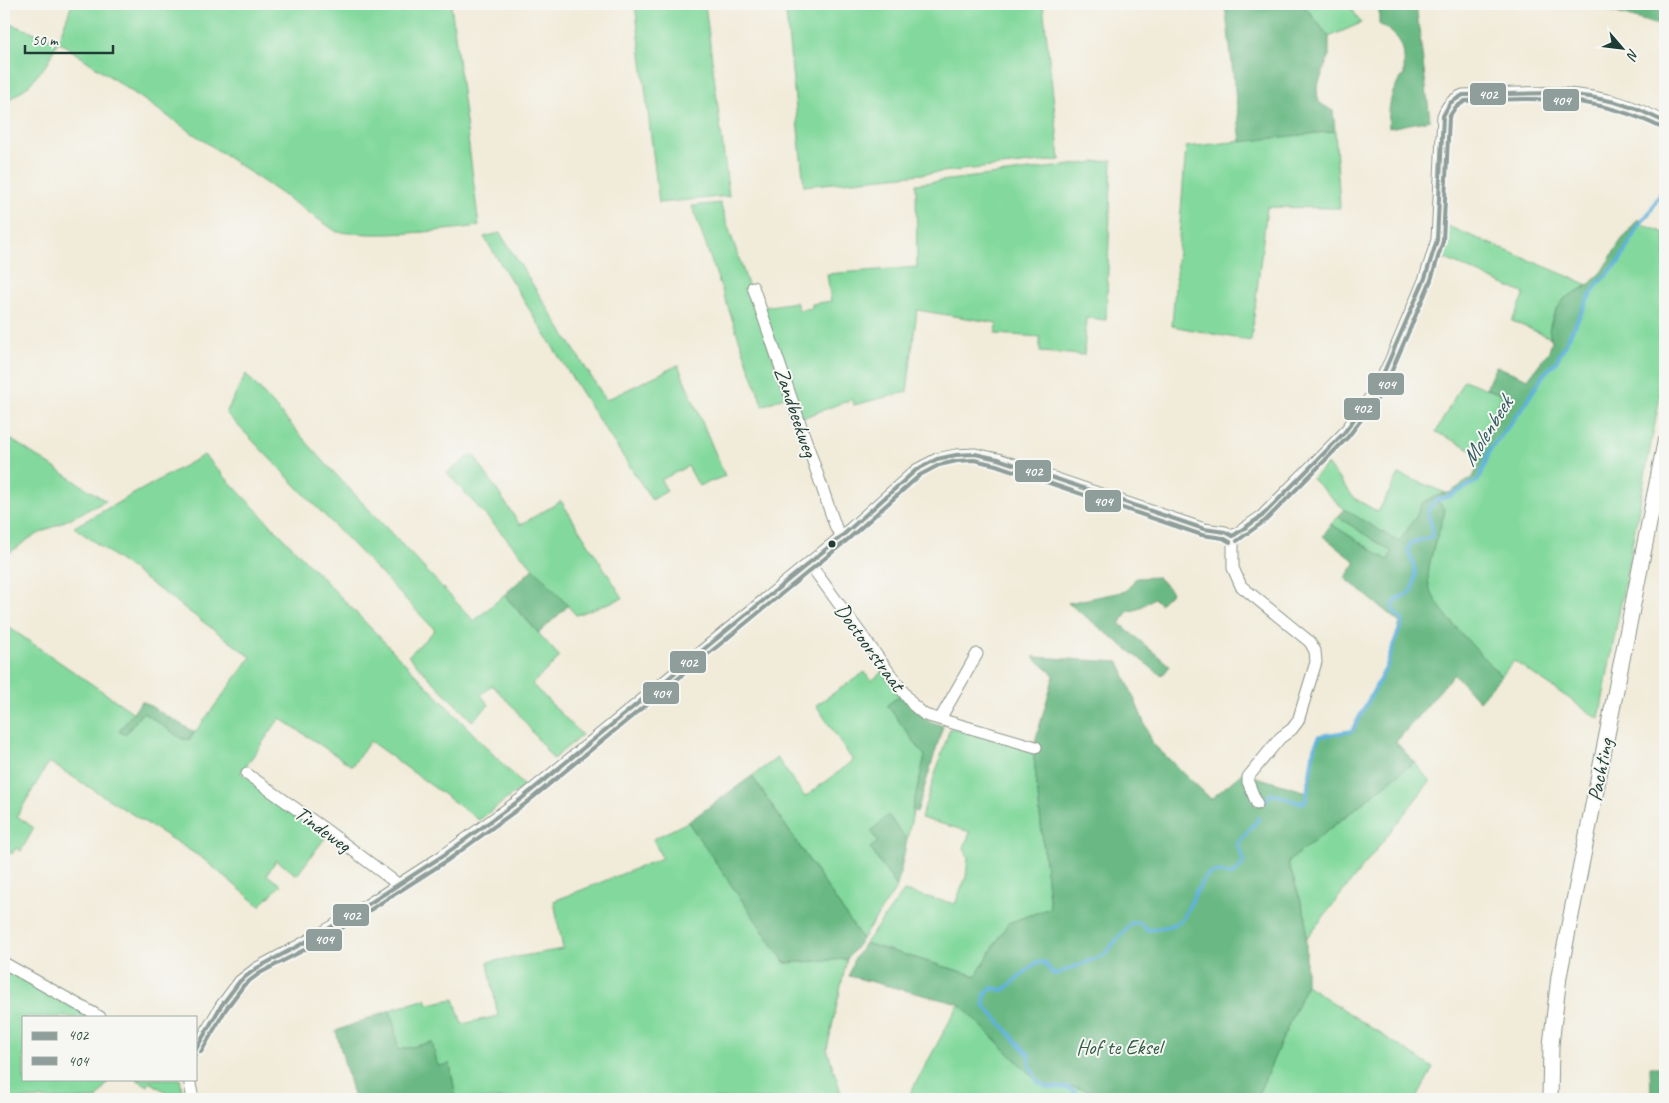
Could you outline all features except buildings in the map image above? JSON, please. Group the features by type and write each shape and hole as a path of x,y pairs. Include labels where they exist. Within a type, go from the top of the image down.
{"main road":[{"name":"Pachting","path":"1550,1099 1551,1044 1559,976 1665,443"}],"street":[{"path":"1234,536 1262,516 1344,433 1376,388 1391,360 1425,278 1437,240 1442,116 1446,107 1453,100 1462,95 1544,91 1583,95 1632,107 1665,122"},
{"name":"Zandbeekweg","path":"753,287 836,528 842,536"},
{"path":"198,1046 221,1006 240,982 257,968 320,934 399,885 532,791 842,536 916,470 937,459 974,454 998,459 1204,529 1225,532 1234,536"},
{"path":"1234,536 1233,568 1241,586 1310,642 1315,651 1316,662 1298,721 1292,729 1280,738 1248,777 1248,782 1257,804"},
{"name":"Doctoorstraat","path":"809,563 913,705 926,715 1036,747"},
{"path":"940,719 978,654"},
{"name":"Tindeweg","path":"247,774 399,885"},
{"path":"4,963 98,1016"},
{"path":"189,1080 192,1099"}],"green space":[{"path":"72,4 451,4 479,226 390,234 337,232 58,41"},
{"path":"635,4 705,4 729,196 659,203"},
{"path":"785,4 1043,4 1060,160 804,186"},
{"path":"1225,4 1303,4 1329,37 1329,56 1317,88 1318,102 1333,111 1335,131 1241,142"},
{"path":"1303,4 1348,4 1361,23 1329,37"},
{"path":"1379,4 1416,4 1430,120 1389,128 1391,100 1399,81 1404,75 1404,57 1398,39 1379,24"},
{"path":"1587,4 1665,4 1665,27"},
{"path":"4,22 58,41 47,64 28,86 4,104"},
{"path":"1335,131 1340,208 1267,207 1251,341 1172,326 1186,147"},
{"path":"1112,160 1106,320 1086,318 1084,355 1040,352 1040,337 996,334 997,323 917,310 907,392 854,405 852,399 802,418 763,307 796,302 799,310 812,308 812,304 831,301 827,274 917,267 916,184"},
{"path":"720,203 786,396 763,406 692,206"},
{"name":"Hof te Eksel","path":"1638,219 1641,222 1619,262 1599,282 1588,299 1556,362 1544,374 1523,407 1490,450 1480,477 1477,481 1450,496 1437,500 1445,510 1430,560 1429,586 1433,596 1450,620 1501,676 1479,701 1454,674 1396,742 1414,762 1288,862 1306,918 1306,985 1256,1099 1099,1099 1083,1089 1044,1084 1038,1082 959,1004 849,976 853,961 865,943 976,976 1008,923 1050,908 1033,749 1054,675 1033,657 1119,662 1153,744 1211,799 1248,768 1256,777 1307,792 1314,748 1320,736 1352,731 1386,668 1400,623 1345,578 1356,562 1323,536 1331,524 1388,560 1392,552 1338,517 1344,509 1399,542 1416,517 1422,503 1451,492 1473,477 1478,467 1483,445 1504,409 1498,406 1503,395 1486,388 1496,366 1528,379 1549,351 1552,342 1549,330 1556,310 1565,298 1589,285 1602,271 1620,242"},
{"path":"1641,222 1665,233 1665,370 1599,719 1514,661 1501,676 1460,632 1440,607 1433,596 1428,578 1433,550 1445,510 1437,500 1450,496 1477,481 1480,477 1490,450 1523,407 1544,374 1556,362 1588,299 1599,282 1619,262"},
{"path":"1445,225 1589,285 1566,299 1560,306 1551,321 1551,338 1512,321 1525,294 1439,256"},
{"path":"500,233 606,400 678,365 725,476 699,486 688,466 661,480 667,491 652,500 591,408 484,237"},
{"path":"246,374 326,464 474,621 504,595 560,657 532,684 582,735 553,759 514,708 492,685 481,695 489,705 472,721 408,656 435,630 226,413"},
{"path":"1464,380 1503,395 1504,408 1483,445 1481,454 1436,432"},
{"path":"4,435 106,501 30,538 4,557"},
{"path":"473,454 520,525 561,501 623,598 576,615 447,473"},
{"path":"204,455 524,786 479,820 370,741 352,766 280,718 241,773 328,834 297,875 276,860 267,875 281,885 260,906 202,858 49,762 17,816 34,828 21,851 16,848 12,854 4,849 4,624 134,713 120,731 125,735 143,712 182,739 190,739 251,657 74,527"},
{"path":"1327,464 1354,498 1378,512 1399,474 1446,493 1431,498 1422,504 1399,543 1344,509 1312,479"},
{"path":"1338,517 1393,552 1388,561 1331,524"},
{"path":"534,568 568,606 539,633 504,595"},
{"path":"1158,577 1172,592 1160,604 1154,598 1138,609 1127,612 1120,624 1170,666 1162,676 1068,603 1126,591 1136,578"},
{"path":"884,671 901,695 887,705 925,756 907,840 888,815 878,842 870,848 897,887 862,939 752,776 777,758 805,797 853,761 816,705 865,672 871,681"},
{"path":"901,695 929,721 943,726 917,812 912,810 925,756 887,705"},
{"path":"142,701 194,732 190,739 182,739 143,712 125,735 119,731"},
{"path":"950,728 1033,749 1050,908 1008,923 976,976 865,943 904,891 955,904 966,877 968,858 964,848 970,832 921,818"},
{"path":"1414,762 1430,781 1306,939 1306,918 1288,862"},
{"path":"752,776 862,939 847,959 785,963 688,822"},
{"path":"888,815 907,840 897,887 870,848 878,842 871,831"},
{"path":"688,822 785,963 847,959 827,1049 843,1099 456,1099 450,1064 438,1067 398,1050 390,1010 426,999 428,1004 454,999 462,1024 498,1016 488,962 563,949 554,901 662,858 653,839"},
{"path":"4,964 91,1016 22,1016 22,1080 108,1080 97,1099 4,1099"},
{"path":"1306,985 1433,1068 1416,1099 1256,1099"},
{"path":"959,1004 1038,1082 1051,1086 1083,1089 1099,1099 907,1099"},
{"path":"390,1010 398,1050 432,1042 438,1066 450,1064 456,1099 354,1099 336,1031"},
{"path":"1650,1067 1665,1067 1665,1099 1627,1099 1651,1098"},
{"path":"138,1080 180,1080 184,1099 177,1099 150,1082 148,1086"}],"waterway":[{"name":"Molenbeek","path":"1265,802 1271,794 1303,803 1306,800 1314,748 1320,736 1352,731 1386,668 1401,627 1402,620 1393,607 1396,600 1411,593 1415,581 1415,571 1408,550 1411,543 1431,537 1433,532 1428,512 1431,505 1437,500 1450,496 1477,481 1480,477 1490,450 1523,407 1544,374 1556,362 1588,299 1599,282 1619,262 1639,225 1649,213 1665,186"},
{"name":"Molenbeek","path":"1074,1099 1076,1093 1068,1088 1047,1087 1038,1082 1030,1066 1029,1055 984,1005 985,994 991,988 1004,990 1036,963 1044,962 1053,974 1104,955 1131,923 1138,922 1148,930 1178,922 1185,915 1205,878 1216,872 1231,875 1240,868 1244,860 1238,845 1258,818"}],"transit line":[{"name":"402","path":"1233,536 1262,516 1344,433 1377,388 1425,278 1437,240 1443,116 1450,103 1463,95 1554,93 1615,102 1637,109 1665,122"},
{"name":"404","path":"1237,541 1266,520 1348,437 1383,391 1431,280 1443,241 1449,117 1455,108 1465,101 1517,99 1565,101 1613,109 1662,128"},
{"name":"402","path":"198,1046 221,1006 240,981 257,968 320,934 367,905 444,855 521,799 842,536 916,470 937,459 975,454 998,459 1204,529 1225,532 1233,536"},
{"name":"404","path":"201,1052 226,1009 244,985 260,973 323,940 448,860 525,804 846,541 920,475 939,465 974,460 996,465 1202,535 1223,538 1230,542"}]}
